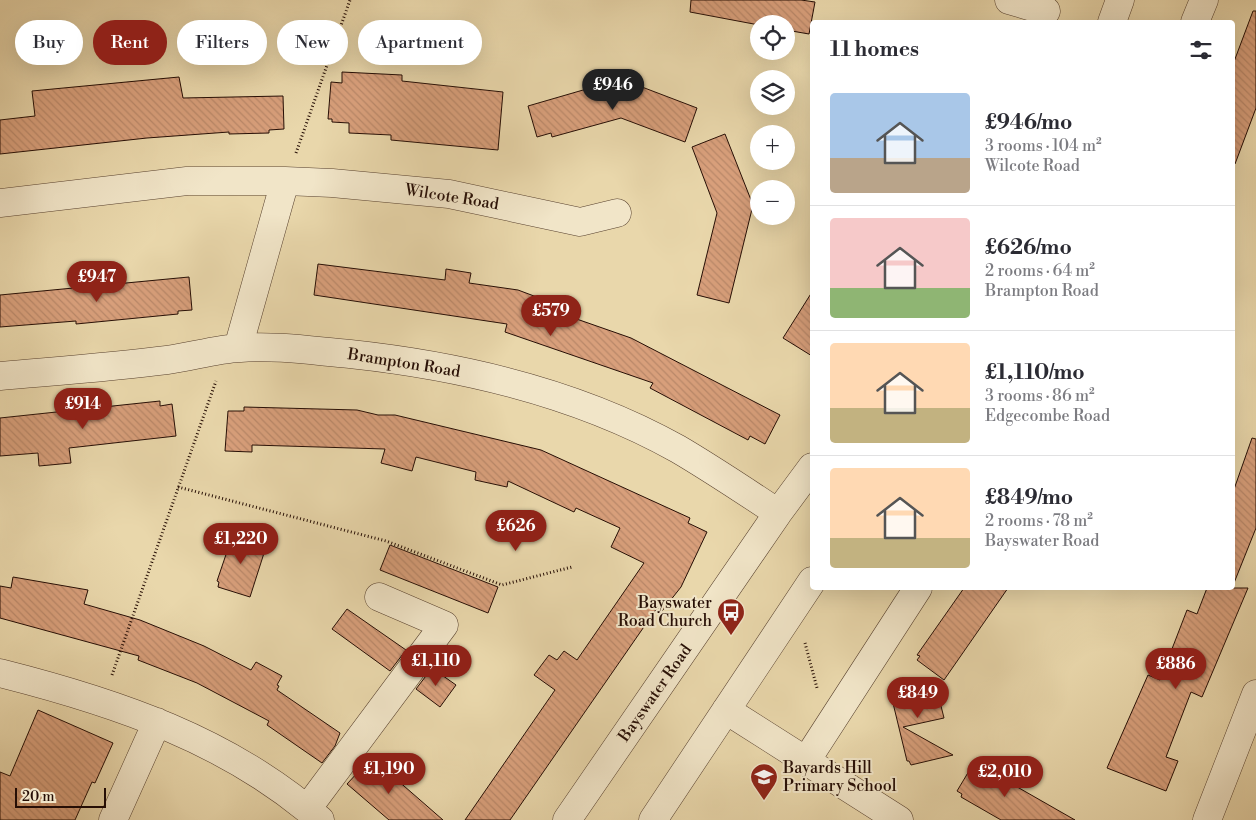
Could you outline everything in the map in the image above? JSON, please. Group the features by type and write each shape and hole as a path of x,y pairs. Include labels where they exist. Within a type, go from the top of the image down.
{"street":[{"path":"1009,0 1046,11"},
{"path":"1113,20 1120,0"},
{"path":"1196,20 1204,0"},
{"name":"Wilcote Road","path":"0,203 187,181 285,181 332,183 449,194 580,222 617,213"},
{"path":"238,348 285,181"},
{"name":"Brampton Road","path":"0,376 143,363 197,356 238,348 312,351 404,360 479,375 562,398 618,421 677,449 778,513"},
{"name":"Bayswater Road","path":"567,820 778,513 810,470"},
{"path":"653,820 810,584"},
{"path":"806,761 917,590"},
{"path":"0,673 102,701 157,722 208,745 247,767 313,814 444,625 379,597"},
{"path":"1207,820 1256,694"},
{"path":"726,710 900,820"},
{"path":"113,820 157,722"}],"path":[{"path":"285,181 350,0"},
{"path":"102,701 219,372 238,348"},
{"path":"178,487 386,540 502,585 572,567"}],"building":[{"path":"691,0 801,0 815,2 812,20 810,20 809,34 795,32 795,15 750,15 750,23 690,12"},
{"path":"1253,11 1256,11 1256,108 1235,164 1235,59"},
{"path":"342,72 402,75 402,81 503,92 498,150 391,140 391,135 349,133 349,123 332,122 332,119 328,119 331,82 342,83"},
{"path":"179,77 183,98 283,96 284,129 269,130 269,133 229,134 229,132 147,138 0,154 0,120 35,116 32,91"},
{"path":"621,79 697,108 685,142 621,118 552,137 551,133 537,137 528,106"},
{"path":"725,134 750,197 750,217 729,303 697,295 717,213 692,147"},
{"path":"318,264 445,280 446,269 471,273 469,283 518,290 550,302 548,309 631,338 780,415 765,444 750,436 748,440 650,388 653,383 505,332 507,324 314,295"},
{"path":"189,277 192,310 178,311 178,314 76,324 76,321 0,327 0,295"},
{"path":"810,295 810,355 783,338"},
{"path":"160,401 160,406 172,404 176,436 69,448 71,463 39,466 38,453 0,456 0,418"},
{"path":"244,407 357,410 378,415 395,415 541,450 690,518 688,523 707,532 681,587 662,611 657,608 510,820 465,820 555,690 534,675 549,655 557,660 564,651 577,660 644,563 611,547 620,528 576,508 574,512 508,481 507,487 475,480 476,472 416,457 412,471 381,463 385,449 252,445 252,452 225,451 228,411 244,411"},
{"path":"1252,438 1256,439 1256,528 1235,580 1235,486"},
{"path":"235,528 265,550 250,597 218,587 219,582 217,581"},
{"path":"390,545 498,587 488,613 380,570"},
{"path":"13,577 88,590 84,604 140,620 204,646 251,670 256,662 282,676 277,685 279,686 277,690 340,733 335,746 322,763 267,725 269,721 197,683 138,660 139,656 0,618 0,586 11,588"},
{"path":"1248,588 1202,697 1191,692 1166,757 1178,761 1166,791 1107,768 1148,675 1160,680 1187,610 1197,614 1206,590"},
{"path":"963,590 1007,590 944,680 917,660 920,656 917,655"},
{"path":"347,609 406,650 390,671 332,629"},
{"path":"432,668 456,685 440,707 416,689"},
{"path":"934,678 944,718 903,727 953,755 911,765 907,761 892,699 894,698 892,688"},
{"path":"38,710 113,743 95,783 92,782 75,820 0,820 0,772 10,776"},
{"path":"372,757 443,820 389,820 347,784"},
{"path":"978,764 1075,820 1001,820 961,797 962,794 957,791 972,766 976,768"}],"place":[{"name":"Bayswater Road Church","path":"731,636"},
{"name":"Bayards Hill Primary School","path":"764,801"}]}
